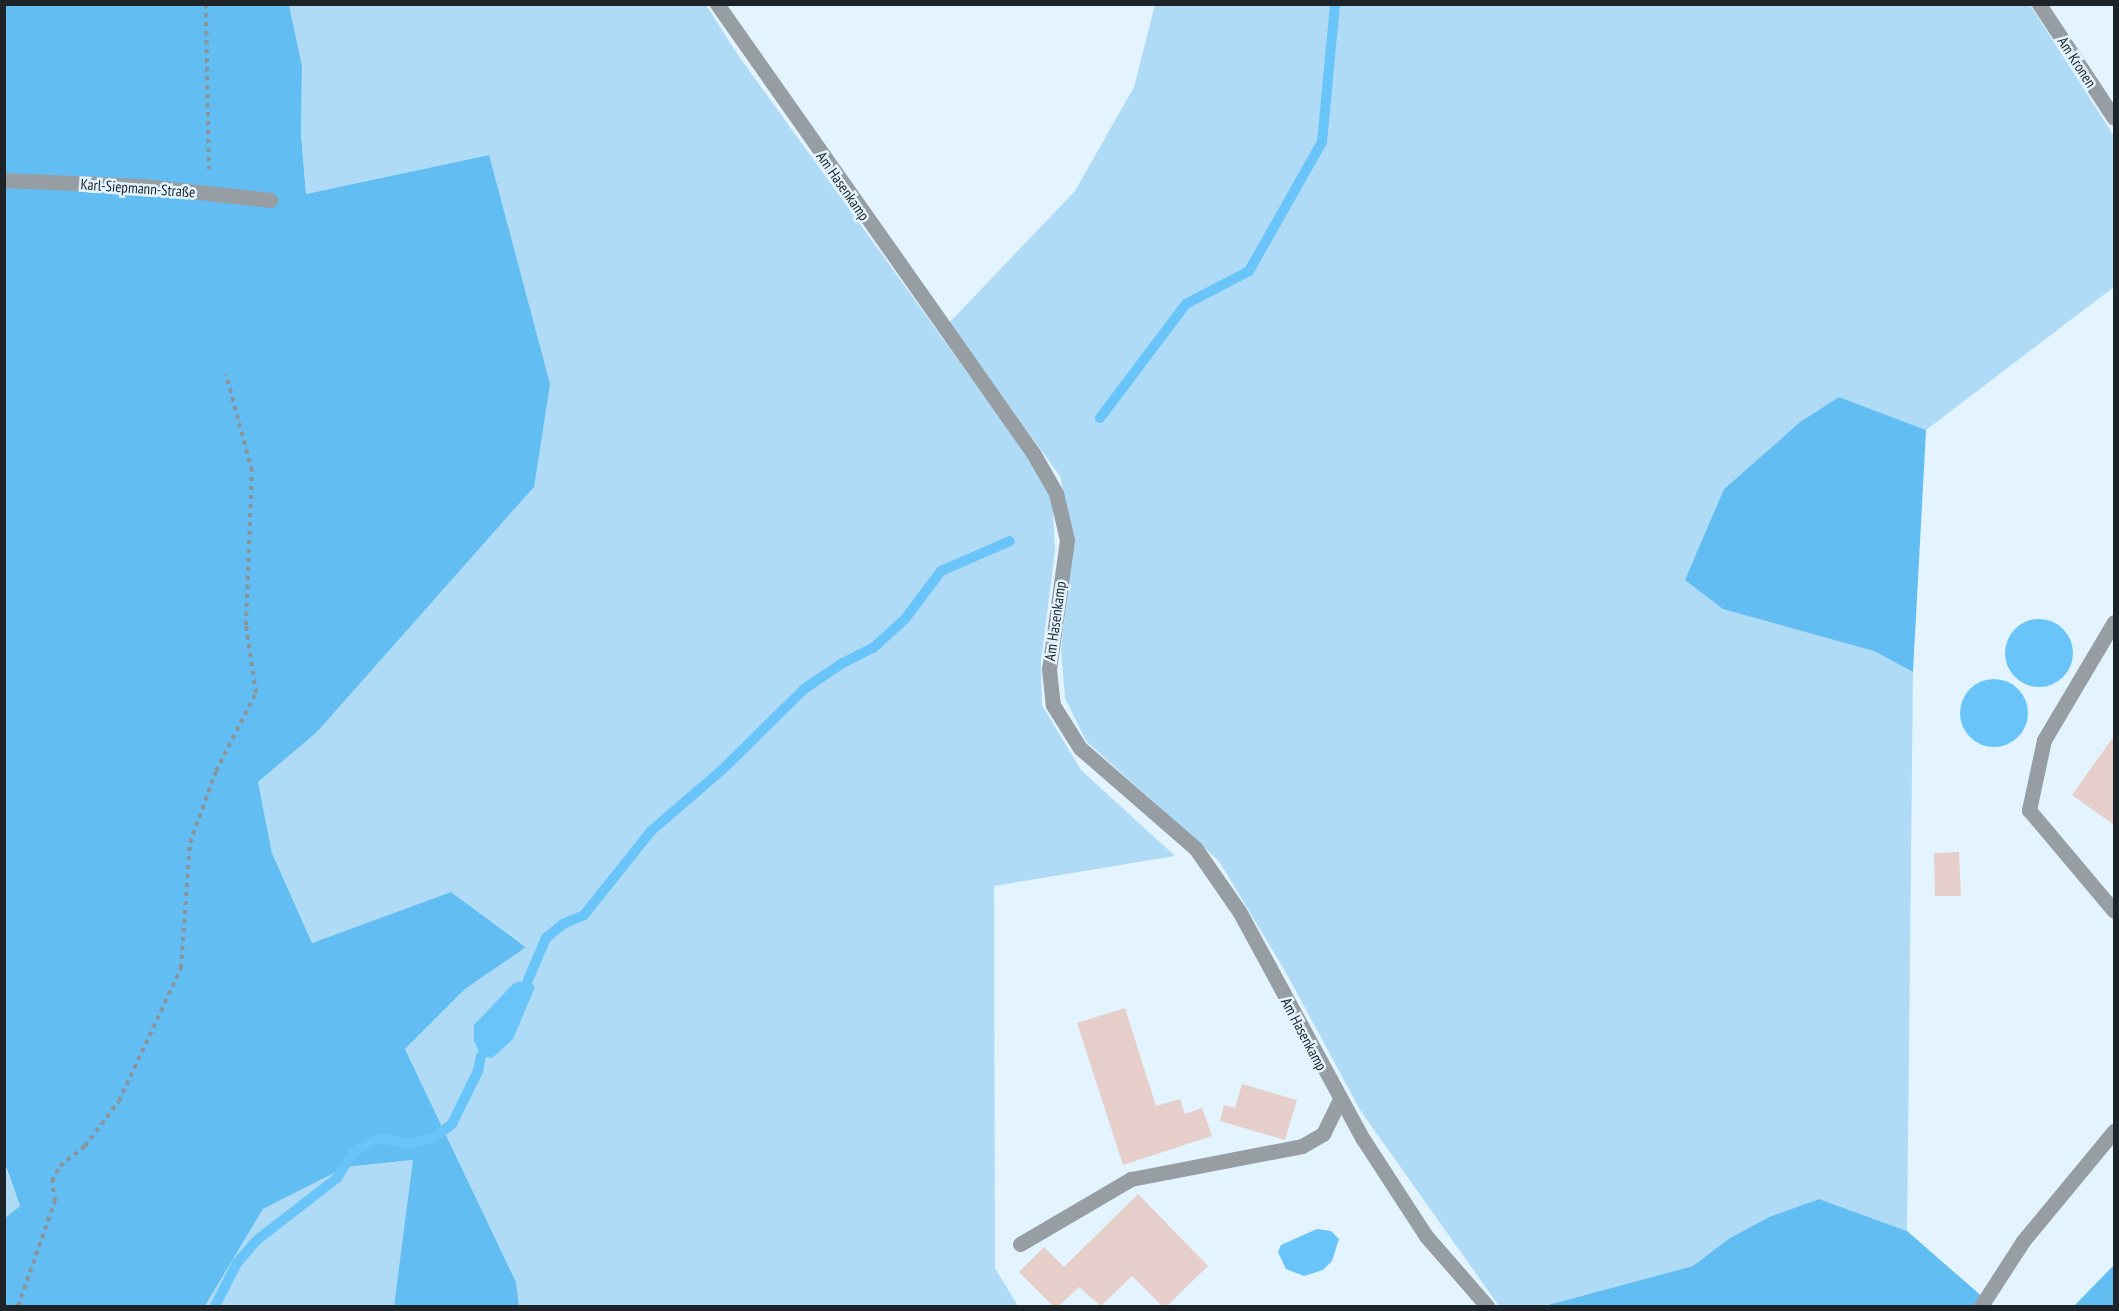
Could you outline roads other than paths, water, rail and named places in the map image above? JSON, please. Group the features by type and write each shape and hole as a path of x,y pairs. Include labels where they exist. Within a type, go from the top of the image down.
{"street":[{"name":"Am Hasenkamp","path":"717,4 1033,453 1056,493 1066,540 1049,669 1053,705 1080,748 1196,849 1239,911 1339,1101 1426,1236 1487,1306"},
{"name":"Am Kronen","path":"2039,4 2115,118"},
{"name":"Karl-Siepmann-Straße","path":"4,180 209,193 270,200"},
{"path":"2115,622 2044,740 2029,810 2115,911"},
{"path":"1020,1244 1131,1179 1302,1146 1323,1134 1339,1101"},
{"path":"1981,1306 2023,1241 2115,1131"}],"waterway":[{"path":"1100,418 1186,304 1249,271 1322,142 1335,4"},
{"path":"528,980 546,938 563,924 584,915 651,831 723,769 804,689 841,664 873,648 905,619 941,571 1010,541"},
{"path":"215,1306 237,1263 257,1240 337,1178 353,1152 379,1138 410,1144 433,1138 452,1124 478,1071 481,1056"}]}
